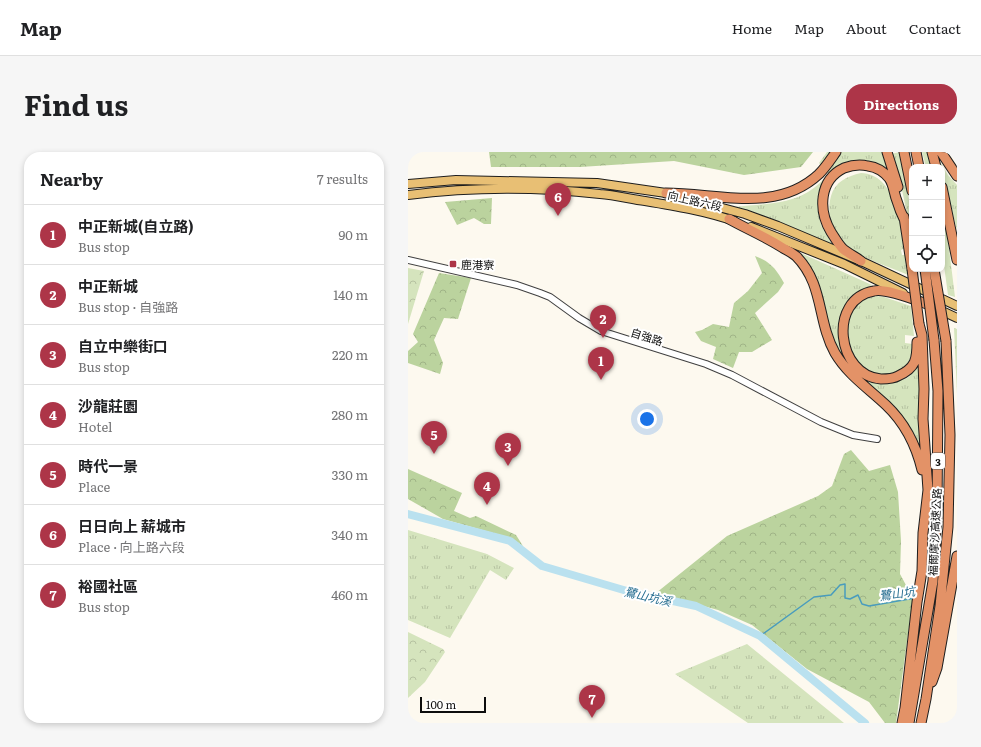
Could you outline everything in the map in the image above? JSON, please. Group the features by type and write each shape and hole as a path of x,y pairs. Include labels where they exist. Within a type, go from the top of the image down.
{"highway":[{"path":"666,194 684,193 749,199 772,197 800,188 819,174 836,152"},
{"path":"887,152 898,186 909,245"},
{"path":"904,152 909,176"},
{"path":"916,152 918,164"},
{"path":"932,152 935,164"},
{"path":"941,152 957,176"},
{"path":"861,261 844,250 839,244 828,227 824,216 822,199 825,188 832,176 842,169 853,165 866,165 879,169 892,183 905,221"},
{"path":"945,200 957,260"},
{"path":"729,220 795,255 809,274 813,280 820,302 829,342 841,363 852,376 887,406 899,420 914,442 923,475 926,512"},
{"path":"902,723 909,707 917,602 922,571 923,532 928,490 923,419 924,389 922,343 912,272"},
{"name":"福爾摩沙高速公路","path":"909,723 909,707 930,607 938,495 938,391 934,340 925,272"},
{"name":"福爾摩沙高速公路","path":"921,723 947,584 950,435 946,341 934,272"},
{"path":"919,324 916,359 911,368 892,379 876,379 861,372 846,350 842,333 845,315 850,306 857,299 875,290 888,292 930,305"},
{"path":"926,699 937,668 948,607 947,584 957,556"}],"main road":[{"name":"向上路六段","path":"408,184 456,180 598,183 666,194 745,214 861,261 957,306"},
{"name":"向上路六段","path":"408,195 468,190 514,190 600,194 681,207 757,229 844,264 957,318"}],"street":[{"name":"自強路","path":"408,260 517,285 540,292 601,331 706,364 732,375 821,422 852,435 877,439"}],"green space":[{"path":"489,152 813,152 801,167 744,175 674,161 580,167 491,167"},
{"path":"827,152 883,152 891,177 850,163 819,196 818,206 821,225 832,244 734,207 782,202 808,192 817,186 829,174 819,163"},
{"path":"900,152 909,200 909,223 899,176 891,154"},
{"path":"922,152 929,152 932,164 925,164"},
{"path":"945,170 957,185 957,230 945,184"},
{"path":"861,173 872,175 882,181 889,190 901,225 906,248 901,250 902,255 906,255 908,275 852,251 842,242 834,230 829,210 833,191 842,180"},
{"path":"492,198 491,224 484,224 474,218 457,225 445,202"},
{"path":"945,219 955,297 948,295 945,272"},
{"path":"794,250 872,285 856,296 845,307 838,331 839,342 842,352 853,371 861,378 871,382 886,383 906,379 912,374 919,364 920,452 918,445 838,355 830,333 821,293 815,279"},
{"path":"755,256 772,266 784,283 778,292 755,313 772,340 752,352 739,352 733,368 713,359 716,347 701,341 695,332 713,324 729,327 734,303 748,291 762,273"},
{"path":"408,268 424,271 408,324"},
{"path":"439,273 471,278 458,319 444,318 434,340 443,363 440,374 408,363 408,351 418,342 413,334"},
{"path":"876,296 884,297 911,306 914,336 905,335 905,343 913,344 908,363 896,373 888,375 879,375 861,367 850,348 847,335 850,314 855,307 863,300"},
{"path":"954,328 957,329 957,394"},
{"path":"851,450 869,471 890,465 898,492 901,541 900,574 907,587 914,589 896,723 885,723 869,702 807,669 752,625 718,610 656,593 727,536 818,496 832,486 844,454"},
{"path":"408,469 462,493 454,511 470,518 476,516 516,535 523,546 511,538 443,519 408,499"},
{"path":"408,530 487,554 514,568 506,580 490,570 450,638 408,620"},
{"path":"408,632 443,649 445,652 425,682 408,698"},
{"path":"747,644 844,723 748,723 675,674"}],"waterway":[{"name":"鷺山坑溪","path":"408,514 510,541 542,566 627,591 696,606 760,636 865,723"},
{"name":"鷺山坑","path":"760,636 814,597 831,595 840,585 845,584 845,598 850,599 858,595 862,604 869,606 915,598"}],"place":[{"name":"日日向上 薪城市","path":"558,216"},
{"name":"鹿港寮","path":"453,264"},
{"name":"中正新城","path":"603,338"},
{"name":"中正新城(自立路)","path":"601,380"},
{"name":"時代一景","path":"434,454"},
{"name":"自立中樂街口","path":"508,466"},
{"name":"沙龍莊園","path":"487,505"},
{"name":"裕國社區","path":"592,718"}]}
